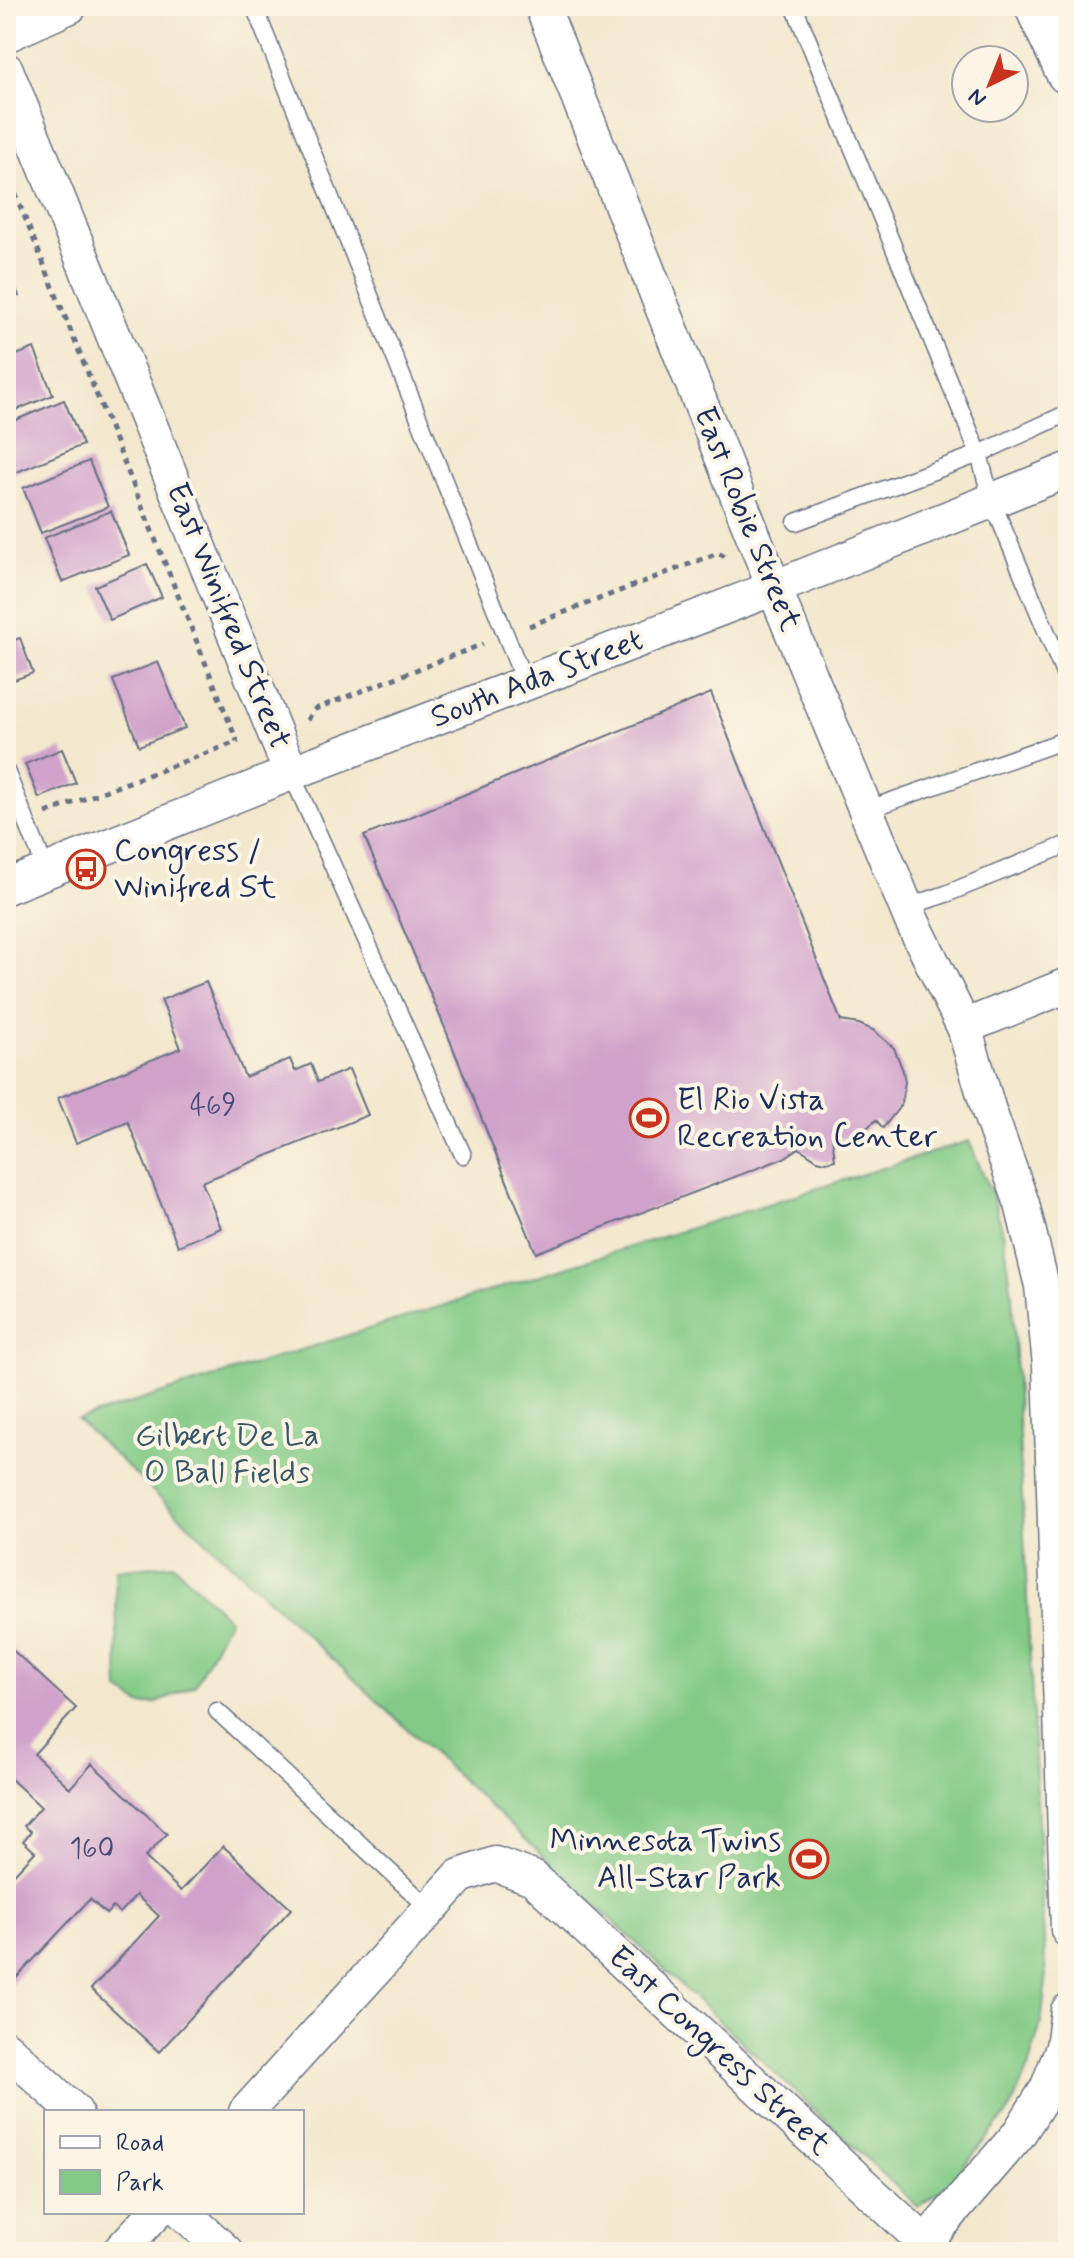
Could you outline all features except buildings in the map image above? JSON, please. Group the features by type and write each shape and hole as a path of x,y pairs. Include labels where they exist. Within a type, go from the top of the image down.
{"main road":[{"path":"1037,6 1068,72"}],"street":[{"path":"6,35 70,6"},
{"name":"East Robie Street","path":"542,6 774,588 907,907 964,1027 1022,1204 1042,1286 1050,1365 1068,1930"},
{"name":"East Winifred Street","path":"6,70 291,773"},
{"name":"South Ada Street","path":"6,887 1068,470"},
{"path":"964,1027 1068,985"},
{"name":"East Congress Street","path":"430,1909 460,1876 495,1864 533,1878 926,2249"},
{"path":"248,2110 430,1909"},
{"path":"926,2249 1018,2135 1047,2089 1063,2047 1068,2011"},
{"path":"6,2048 73,2110"},
{"path":"119,2252 154,2214"},
{"path":"185,2214 226,2252"}],"lane":[{"path":"254,6 525,683"},
{"path":"794,6 979,454 991,499 1068,683"},
{"path":"796,522 979,454 1068,413"},
{"path":"866,810 1068,739"},
{"path":"6,771 47,872"},
{"name":"East Winifred Street","path":"291,773 463,1155"},
{"path":"907,907 1068,844"},
{"path":"217,1711 430,1909"}],"path":[{"path":"6,171 237,741"},
{"path":"26,821 237,741 248,744"}],"green space":[{"name":"Gilbert De La O Ball Fields","path":"969,1141 993,1197 1004,1236 1012,1295 1046,1981 1041,2023 1028,2068 1010,2110 950,2183 918,2207 77,1420"},
{"path":"173,1564 229,1619 195,1685 157,1703 142,1705 119,1691 115,1570"}],"place":[{"name":"Congress / Winifred St","path":"86,869"},
{"name":"El Rio Vista Recreation Center","path":"649,1118"},
{"name":"Minnesota Twins All-Star Park","path":"809,1859"}]}
